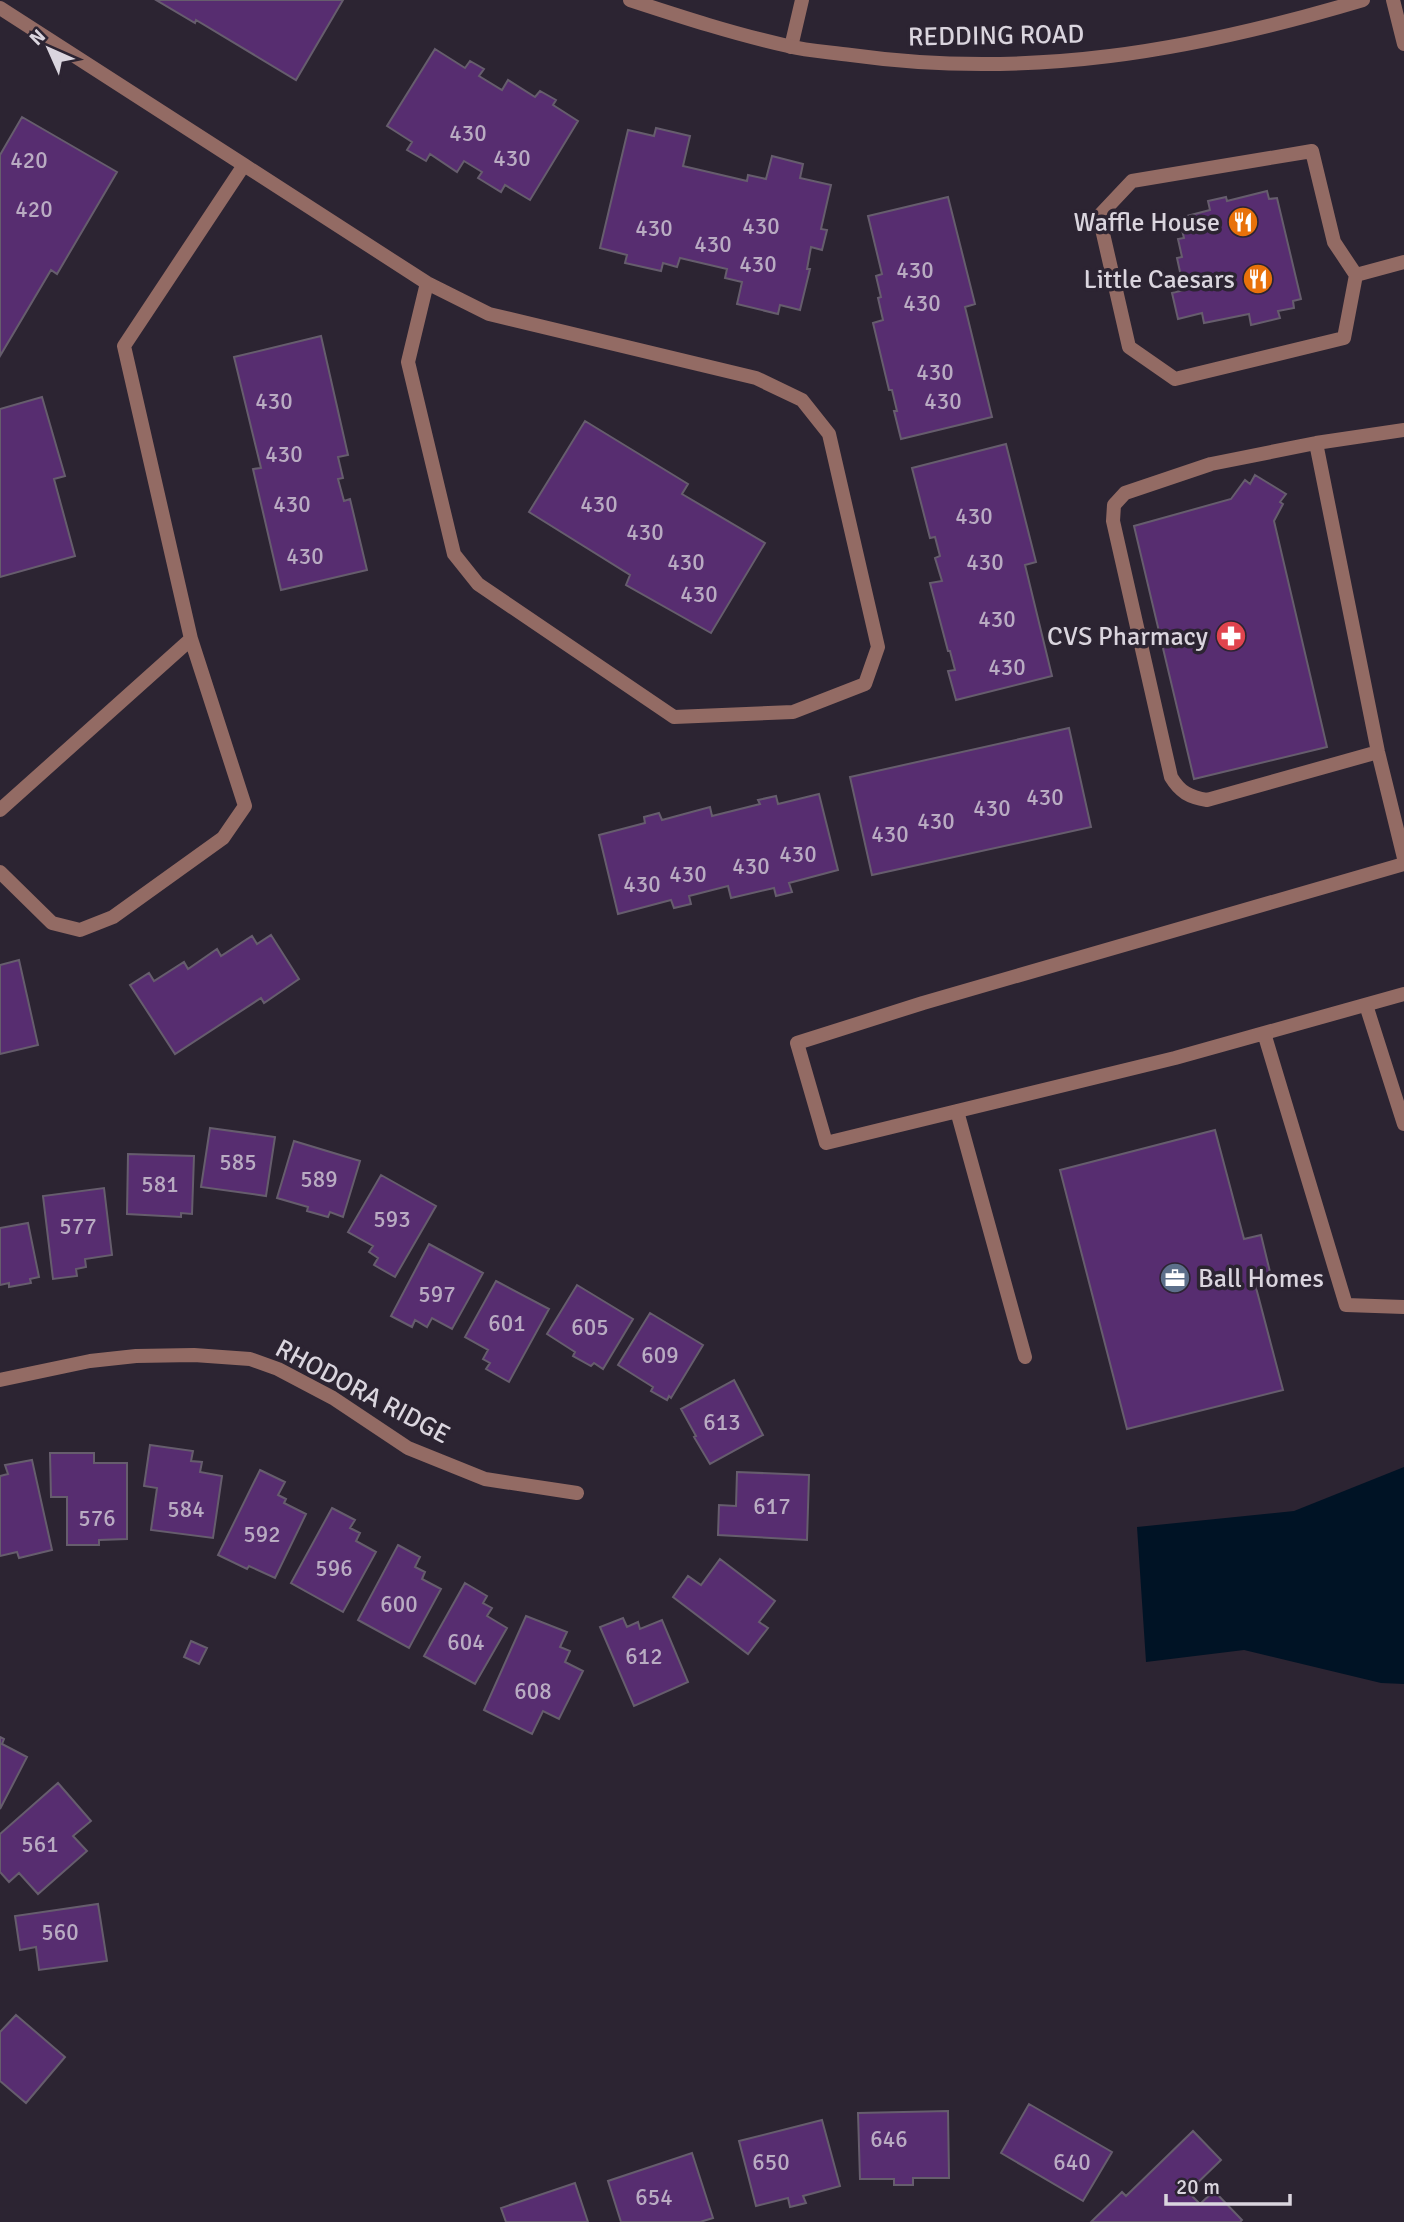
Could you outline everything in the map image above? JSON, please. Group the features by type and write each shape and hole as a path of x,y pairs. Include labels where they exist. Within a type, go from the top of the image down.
{"street":[{"name":"REDDING ROAD","path":"630,0 711,27 791,47 883,60 962,65 1042,64 1183,46 1311,16 1363,0"},
{"path":"791,47 802,0"},
{"path":"1393,0 1404,44"},
{"path":"0,8 427,283 489,314 756,377 802,400 829,434 878,647 865,684 793,712 674,717 478,584 454,554 408,362 427,283"},
{"path":"1312,151 1334,242 1356,275 1344,338 1175,379 1129,347 1099,216 1132,181 1312,151"},
{"path":"0,872 52,923 80,930 113,917 223,838 245,806 191,639 124,346 244,165"},
{"path":"1356,275 1404,262"},
{"path":"1378,752 1207,800 1193,797 1178,789 1171,777 1112,522 1114,505 1125,493 1211,464 1316,443 1404,430"},
{"path":"1316,443 1378,752 1404,861 923,1003 797,1043 826,1143 1175,1058 1404,994"},
{"path":"0,810 191,639"},
{"path":"1366,1004 1404,1125"},
{"path":"1264,1033 1346,1305 1404,1307"},
{"path":"957,1111 1025,1357"},
{"name":"RHODORA RIDGE","path":"0,1380 90,1361 136,1356 194,1355 250,1359 278,1369 333,1398 408,1448 433,1459 485,1479 577,1493"}],"water":[{"path":"1404,1467 1404,1684 1381,1683 1244,1650 1146,1662 1137,1527 1294,1511"}],"building":[{"path":"156,0 343,0 296,80 196,20 195,23"},
{"path":"435,49 465,68 470,61 484,69 479,76 502,90 508,80 535,97 540,91 556,100 553,105 578,121 530,200 505,185 501,192 478,178 482,172 464,161 457,172 430,154 426,161 407,150 412,142 387,126"},
{"path":"22,117 117,172 57,274 51,270 0,356 0,155"},
{"path":"656,128 690,136 683,166 747,181 748,175 766,179 772,156 803,164 800,178 831,185 821,229 827,230 822,250 811,247 807,269 810,269 800,310 780,305 778,314 737,304 742,282 725,278 727,269 680,258 677,267 663,263 661,271 625,263 627,255 600,248 628,130 654,136"},
{"path":"1267,191 1269,199 1277,198 1301,299 1293,301 1294,308 1278,311 1280,318 1251,325 1249,314 1204,323 1202,313 1178,319 1172,293 1184,290 1177,258 1182,257 1178,239 1184,238 1179,218 1210,210 1208,201 1226,197 1227,201"},
{"path":"948,197 975,304 965,307 992,417 901,439 892,390 889,390 873,323 883,320 876,276 882,274 868,216"},
{"path":"321,336 348,455 338,457 343,478 338,479 344,501 350,499 367,570 281,590 253,469 261,468 234,357"},
{"path":"42,397 65,476 54,479 75,556 0,577 0,409"},
{"path":"585,421 688,484 682,494 765,543 711,633 626,585 630,575 529,512"},
{"path":"1006,444 1036,562 1025,565 1052,676 956,700 948,671 955,670 930,583 942,581 935,558 940,556 935,537 930,538 912,468"},
{"name":"CVS Pharmacy","path":"1255,475 1286,494 1280,502 1283,504 1274,521 1327,747 1194,779 1134,526 1231,499 1245,480 1250,484"},
{"path":"1069,728 1091,827 872,875 850,777"},
{"path":"819,794 838,870 789,883 792,892 776,896 774,888 731,898 728,886 689,896 691,904 674,908 671,900 618,914 599,835 645,823 644,817 659,813 662,820 710,807 712,816 760,804 758,800 776,796 778,804"},
{"path":"271,935 299,979 264,1003 261,998 175,1054 130,985 149,973 154,981 184,962 188,969 217,949 221,956 252,936 257,944"},
{"path":"19,960 38,1045 0,1054 0,965"},
{"path":"210,1128 275,1137 266,1196 201,1187"},
{"name":"Ball Homes","path":"1215,1130 1244,1239 1261,1235 1271,1276 1254,1280 1283,1390 1127,1429 1060,1170"},
{"path":"294,1141 360,1161 343,1217 330,1212 328,1217 307,1211 308,1207 277,1198"},
{"path":"128,1154 194,1156 192,1214 181,1213 181,1217 127,1214"},
{"path":"381,1175 436,1206 395,1277 374,1265 378,1258 369,1252 373,1246 348,1232"},
{"path":"104,1188 112,1255 85,1259 86,1267 76,1269 77,1276 53,1279 43,1196"},
{"path":"28,1223 39,1277 30,1279 31,1283 9,1287 9,1283 0,1285 0,1228"},
{"path":"429,1244 483,1273 452,1329 432,1318 427,1327 415,1320 412,1327 391,1316"},
{"path":"496,1281 549,1309 509,1382 486,1369 490,1363 483,1359 488,1350 465,1337"},
{"path":"577,1285 633,1319 603,1369 573,1356 575,1352 547,1334"},
{"path":"650,1313 703,1345 671,1398 669,1396 667,1400 651,1391 653,1387 618,1365"},
{"path":"734,1380 763,1435 710,1464 681,1409"},
{"path":"150,1445 193,1451 191,1461 202,1462 200,1472 222,1476 213,1538 151,1530 157,1488 144,1486"},
{"path":"50,1453 94,1453 94,1463 127,1463 127,1539 99,1540 99,1545 67,1545 67,1497 51,1497"},
{"path":"32,1460 52,1550 19,1558 17,1552 0,1556 0,1476 8,1474 5,1465"},
{"path":"260,1470 285,1482 278,1495 286,1499 284,1503 306,1514 275,1578 249,1566 247,1569 218,1555"},
{"path":"737,1472 809,1475 807,1540 718,1535 719,1505 736,1506"},
{"path":"332,1508 355,1520 350,1528 360,1533 356,1541 376,1552 343,1612 291,1583"},
{"path":"398,1545 420,1557 415,1567 425,1572 422,1579 441,1589 409,1648 358,1620"},
{"path":"720,1559 775,1601 759,1622 768,1628 748,1654 673,1597 688,1576 701,1585"},
{"path":"465,1583 487,1596 483,1603 492,1608 487,1616 507,1628 475,1684 424,1656"},
{"path":"526,1616 567,1632 560,1647 570,1651 565,1662 583,1671 559,1719 543,1711 532,1734 484,1710"},
{"path":"623,1618 627,1627 638,1622 640,1629 662,1620 688,1682 634,1706 600,1627"},
{"path":"191,1641 207,1648 199,1664 184,1657"},
{"path":"0,1737 4,1739 2,1744 27,1757 0,1809"},
{"path":"58,1783 91,1821 73,1836 87,1851 38,1894 19,1873 9,1882 0,1872 0,1834"},
{"path":"98,1904 107,1961 39,1970 36,1947 20,1950 15,1916"},
{"path":"16,2015 65,2057 26,2103 0,2081 0,2032"},
{"path":"1029,2104 1112,2152 1083,2201 1001,2153"},
{"path":"948,2111 949,2178 913,2178 913,2185 894,2185 894,2179 860,2179 858,2113"},
{"path":"822,2120 840,2186 803,2196 806,2203 790,2207 788,2198 756,2206 739,2141"},
{"path":"1193,2131 1221,2160 1188,2192 1200,2204 1214,2191 1242,2220 1240,2222 1091,2222 1122,2192 1126,2196"},
{"path":"692,2153 713,2218 700,2222 621,2222 608,2181"},
{"path":"575,2183 588,2222 506,2222 501,2208"}],"place":[{"name":"Waffle House","path":"1243,222"},
{"name":"Little Caesars","path":"1258,279"},
{"name":"CVS Pharmacy","path":"1231,636"},
{"name":"Ball Homes","path":"1175,1278"}]}
